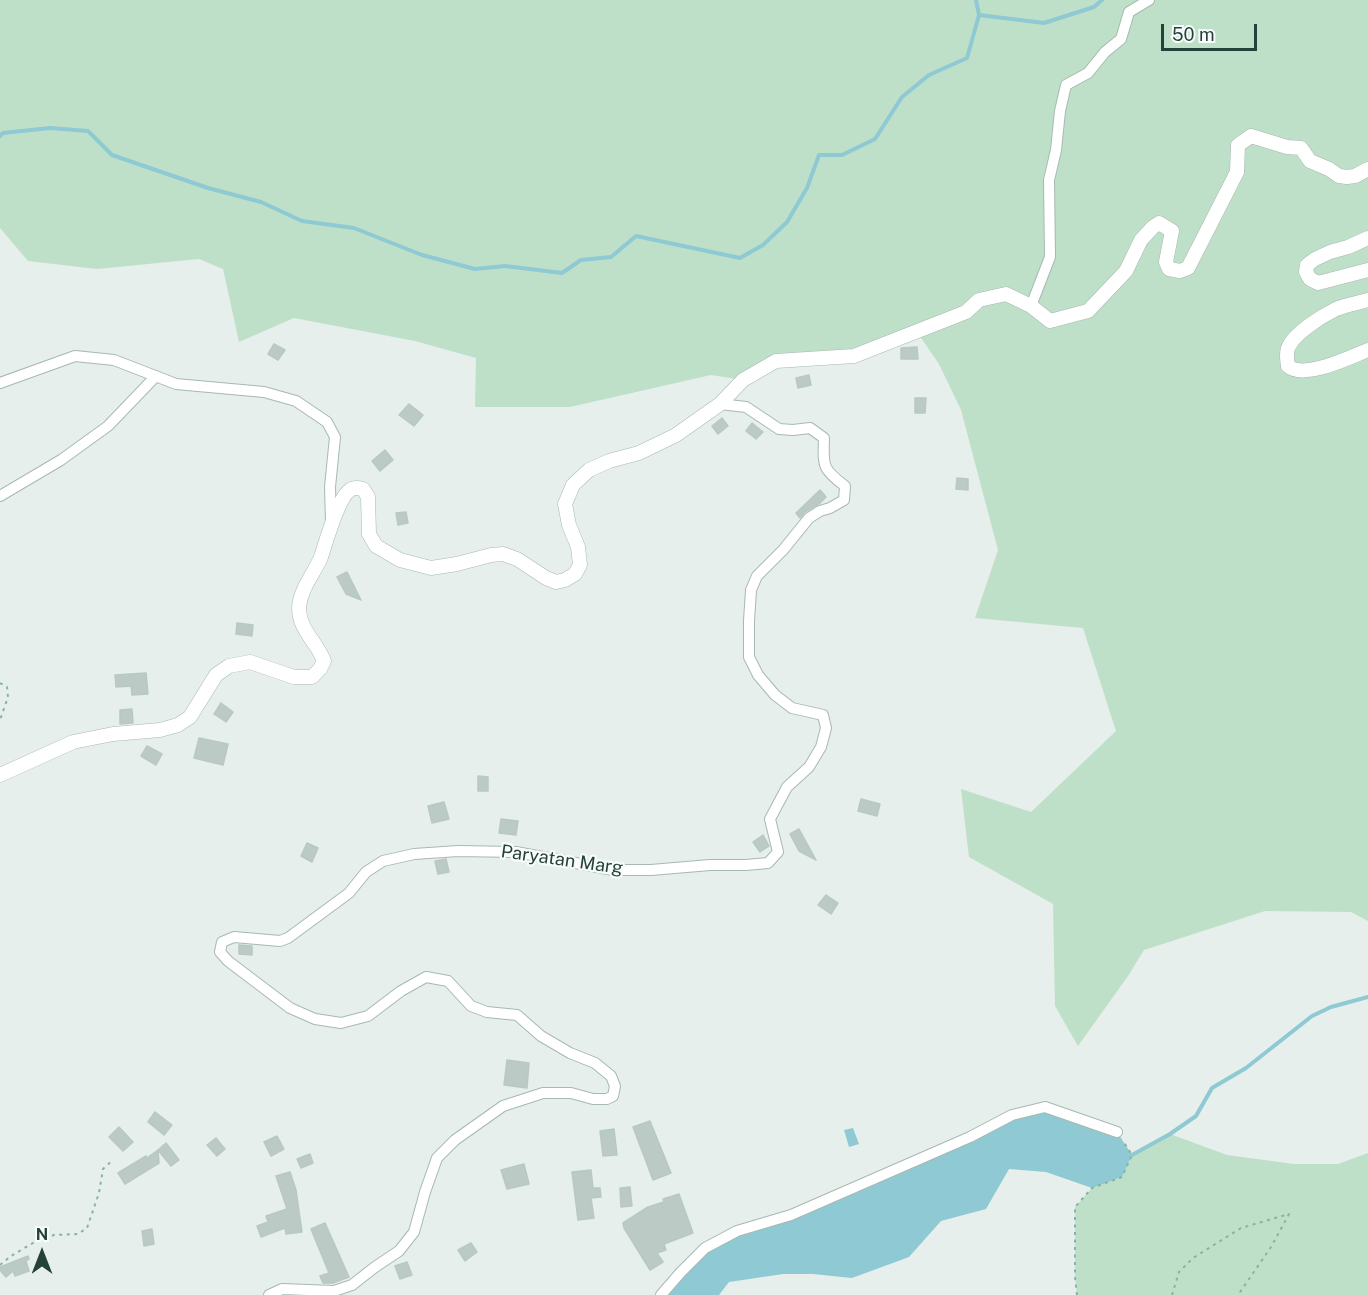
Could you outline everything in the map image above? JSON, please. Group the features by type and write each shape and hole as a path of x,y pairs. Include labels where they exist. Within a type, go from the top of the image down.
{"street":[{"path":"1031,306 1050,257 1049,180 1066,85 1088,73 1105,52 1121,39 1129,12 1149,0"},
{"path":"0,775 73,742 113,734 160,730 178,725 190,717 216,675 229,666 250,662 294,677 312,677 324,661 320,650 305,631 300,618 301,596 320,559 342,500 349,490 356,487 363,489 368,497 369,534 376,546 400,560 431,568 503,554 517,559 555,582 566,580 575,574 580,565 578,548 569,525 565,504 573,485 589,470 609,461 639,453 676,435 720,404 743,380 776,362 854,356 966,312 979,300 997,295 1006,294 1031,306 1050,321 1088,311 1126,271 1141,240 1159,223 1172,231 1166,262 1170,270 1180,271 1188,268 1237,172 1238,145 1251,136 1287,147 1301,148 1310,161 1339,176 1355,176 1368,168"},
{"path":"1368,238 1315,259 1307,265 1306,272 1310,279 1318,283 1368,270"},
{"path":"1368,300 1336,309 1311,324 1292,341 1286,357 1288,366 1298,372 1323,367 1368,350"},
{"path":"0,383 75,356 114,360 176,384 264,392 296,401 327,422 335,437 330,487 331,526"},
{"path":"0,496 61,460 108,426 156,376"},
{"name":"Paryatan Marg","path":"269,1295 282,1289 334,1291 352,1285 399,1251 414,1232 437,1158 455,1140 503,1106 543,1093 571,1093 593,1099 607,1099 613,1096 615,1086 611,1076 596,1063 570,1053 541,1036 517,1015 487,1012 471,1006 448,981 426,977 401,991 368,1016 341,1023 315,1019 290,1008 228,961 220,952 222,942 234,937 280,941 288,938 349,893 366,872 383,861 414,854 458,851 516,852 613,870 651,870 768,863 778,852 771,819 787,787 809,767 820,747 826,728 823,715 792,708 774,695 758,675 749,657 751,590 757,576 783,550 809,518 844,500 845,486 830,475 825,464 824,438 810,428 780,429 746,407 720,404"},
{"path":"661,1295 705,1248 737,1231 791,1215 970,1137 1012,1115 1045,1107 1117,1132"}],"path":[{"path":"0,683 7,687 8,697 0,720"},
{"path":"1077,1295 1075,1207 1092,1188 1122,1177 1132,1155 1117,1132"},
{"path":"0,1265 33,1243 54,1235 78,1234 87,1228 99,1193 103,1169 113,1160"},
{"path":"1172,1295 1179,1272 1193,1258 1241,1228 1288,1214 1271,1247 1238,1295"}],"green space":[{"path":"0,0 1368,0 1368,921 1351,912 1265,911 1144,950 1078,1046 1055,1006 1053,904 969,857 961,789 1031,812 1116,731 1083,628 975,618 998,550 961,410 939,364 917,332 854,356 776,362 743,380 711,375 570,407 475,407 476,358 415,341 294,318 239,342 223,269 199,259 97,269 28,261 0,228"},
{"path":"1170,1134 1227,1155 1294,1164 1338,1164 1368,1153 1368,1295 1077,1295 1075,1207 1092,1188 1122,1177 1132,1155"}],"water":[{"path":"1045,1107 1117,1132 1132,1155 1122,1177 1092,1188 1046,1172 1009,1169 986,1209 941,1221 909,1257 852,1278 783,1274 729,1282 719,1295 661,1295 705,1248"},
{"path":"853,1128 859,1144 849,1147 844,1130"}],"building":[{"path":"274,344 285,350 278,360 268,354"},
{"path":"917,347 918,359 901,359 901,348"},
{"path":"809,375 811,385 798,388 796,378"},
{"path":"915,398 926,398 925,413 915,413"},
{"path":"409,404 423,415 414,426 399,415"},
{"path":"722,418 728,426 718,434 712,426"},
{"path":"752,423 763,432 756,439 746,431"},
{"path":"385,450 393,460 380,471 372,461"},
{"path":"957,478 968,479 968,490 956,489"},
{"path":"820,490 826,497 800,518 796,513"},
{"path":"406,512 408,523 398,525 396,513"},
{"path":"347,572 361,600 346,594 337,577"},
{"path":"237,623 253,625 252,636 236,634"},
{"path":"146,673 148,694 132,695 131,686 116,687 115,675"},
{"path":"221,703 233,712 226,722 214,714"},
{"path":"132,709 133,723 120,724 120,710"},
{"path":"199,738 228,744 223,765 194,758"},
{"path":"147,746 162,754 156,765 141,756"},
{"path":"478,776 488,777 488,791 478,791"},
{"path":"861,799 880,804 877,816 858,811"},
{"path":"444,802 449,819 432,823 428,806"},
{"path":"501,819 518,821 516,835 499,833"},
{"path":"799,829 816,860 799,851 790,834"},
{"path":"763,835 769,846 760,852 753,842"},
{"path":"307,843 318,848 312,862 301,856"},
{"path":"446,859 449,872 438,874 435,861"},
{"path":"826,895 838,903 831,914 818,905"},
{"path":"239,945 252,946 252,955 239,954"},
{"path":"507,1060 529,1063 527,1088 504,1085"},
{"path":"155,1112 172,1125 164,1135 148,1122"},
{"path":"650,1121 671,1173 653,1180 633,1127"},
{"path":"119,1127 133,1142 123,1151 109,1137"},
{"path":"614,1129 617,1155 603,1156 600,1131"},
{"path":"277,1136 284,1149 271,1156 264,1142"},
{"path":"216,1138 225,1149 217,1156 207,1145"},
{"path":"166,1143 179,1160 171,1166 158,1150"},
{"path":"158,1150 159,1163 125,1184 118,1173"},
{"path":"310,1154 313,1163 301,1168 297,1159"},
{"path":"524,1164 529,1184 507,1189 501,1170"},
{"path":"591,1170 593,1188 600,1188 601,1197 591,1198 594,1218 578,1220 572,1172"},
{"path":"290,1172 296,1190 302,1232 286,1234 285,1228 261,1237 257,1226 268,1222 266,1216 287,1209 276,1176"},
{"path":"630,1187 632,1206 621,1207 620,1188"},
{"path":"679,1194 693,1233 664,1244 666,1250 657,1253 663,1262 650,1270 623,1223 648,1207 664,1202 663,1199"},
{"path":"325,1223 349,1277 333,1283 323,1283 320,1276 329,1273 311,1229"},
{"path":"152,1229 154,1244 144,1246 142,1231"},
{"path":"471,1243 477,1252 465,1261 458,1250"},
{"path":"28,1256 29,1259 26,1261 29,1271 15,1276 13,1271 6,1277 0,1270 0,1267"},
{"path":"407,1262 412,1275 400,1279 395,1266"}],"waterway":[{"path":"0,136 3,133 50,128 88,131 112,155 208,188 261,202 302,221 354,228 422,255 475,269 505,266 562,273 581,260 611,257 636,236 740,258 763,245 787,222 807,188 819,155 842,155 875,139 902,97 929,75 967,58 979,15 976,0"},
{"path":"979,15 1044,23 1094,7 1102,0"},
{"path":"1129,1155 1170,1134 1196,1116 1212,1088 1246,1068 1312,1016 1331,1007 1368,997"}]}
